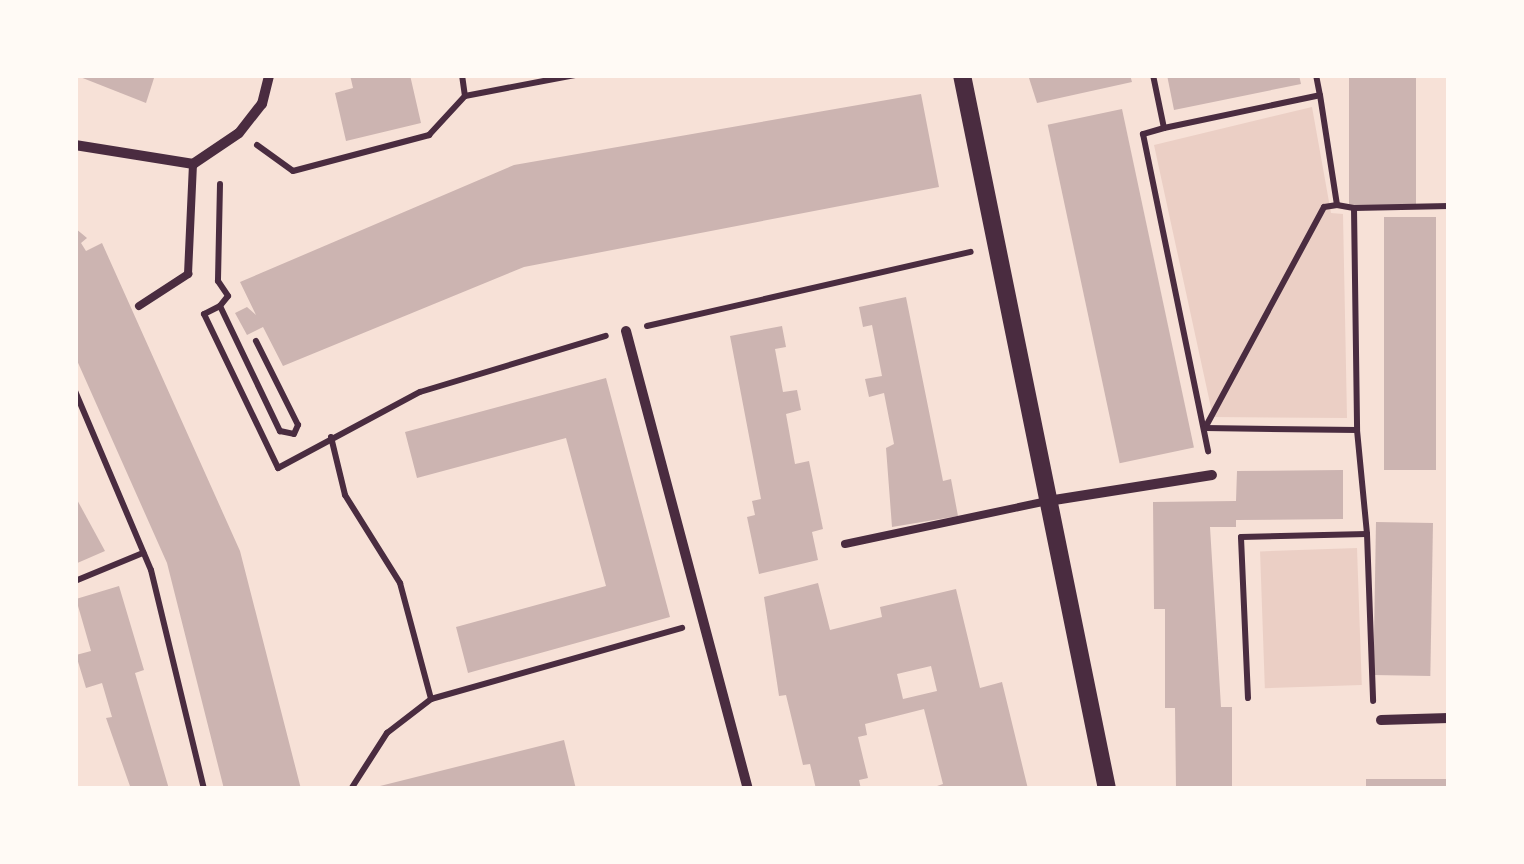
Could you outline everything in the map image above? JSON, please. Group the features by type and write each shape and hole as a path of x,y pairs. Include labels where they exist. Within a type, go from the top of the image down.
{"street":[{"path":"75,144 193,164 239,133 262,104 269,75"},
{"path":"962,75 1107,789"},
{"path":"626,331 748,789"},
{"path":"1048,501 1212,474"},
{"path":"1382,720 1449,718"}],"lane":[{"path":"139,306 188,274 193,164"},
{"path":"845,544 1048,501"}],"path":[{"path":"462,75 465,96"},
{"path":"239,133 292,171 429,136 465,96 574,75"},
{"path":"1152,75 1164,128"},
{"path":"1316,75 1337,205"},
{"path":"1212,474 1144,134 1320,95"},
{"path":"220,147 218,281 228,296 220,306 204,314 278,468 420,392 626,331 994,246"},
{"path":"1205,428 1324,207 1449,206"},
{"path":"1354,208 1356,430 1367,534 1369,692 1382,720"},
{"path":"220,306 280,431 294,434 298,425 256,341"},
{"path":"75,391 144,553 204,789"},
{"path":"1205,428 1356,430"},
{"path":"330,437 345,495 400,583 431,698"},
{"path":"1248,698 1242,537 1367,534"},
{"path":"75,581 144,553"},
{"path":"351,789 388,733 431,698 704,622"}],"shaded area":[{"path":"1312,107 1331,213 1343,214 1347,418 1213,417 1154,145"},
{"path":"1357,548 1362,685 1265,688 1260,551"}],"building":[{"path":"75,75 155,75 146,103"},
{"path":"350,75 410,75 421,123 346,141 335,93 353,88"},
{"path":"1028,75 1130,75 1132,82 1037,103"},
{"path":"1167,75 1299,75 1301,84 1174,110"},
{"path":"1349,75 1416,75 1416,207 1349,207"},
{"path":"921,94 939,187 524,267 283,366 263,327 247,335 235,313 247,307 256,315 240,282 514,165"},
{"path":"1122,109 1194,447 1120,463 1048,125"},
{"path":"1384,217 1436,217 1436,470 1384,470"},
{"path":"75,228 87,238 81,243 86,251 102,243 240,551 301,789 224,789 167,563 75,356"},
{"path":"906,297 943,481 951,479 958,516 892,527 886,448 894,444 884,393 869,397 865,379 882,376 872,325 863,327 859,307"},
{"path":"782,326 786,347 775,349 783,392 797,390 801,410 786,414 795,464 809,461 823,529 812,532 818,560 759,574 747,517 755,515 752,501 761,499 730,336"},
{"path":"606,378 670,617 468,673 456,627 606,586 566,438 417,478 405,432"},
{"path":"1343,470 1343,519 1236,520 1236,527 1210,527 1221,707 1232,707 1232,789 1176,789 1175,708 1165,708 1165,609 1154,609 1153,502 1236,501 1237,471"},
{"path":"75,496 105,551 75,564"},
{"path":"1376,522 1433,523 1430,676 1373,675"},
{"path":"818,583 830,630 882,617 880,607 956,589 980,688 1002,682 1028,789 928,789 943,784 924,709 865,724 867,735 858,737 868,778 859,780 861,789 816,789 810,764 803,765 786,695 779,696 764,597","holes":["931,666 937,691 903,699 897,674"]},
{"path":"119,586 144,670 135,673 169,789 131,789 106,718 112,717 102,683 86,688 76,655 91,651 76,599"},
{"path":"564,740 576,789 380,786"},
{"path":"1366,779 1449,779 1449,789 1366,789"}]}
